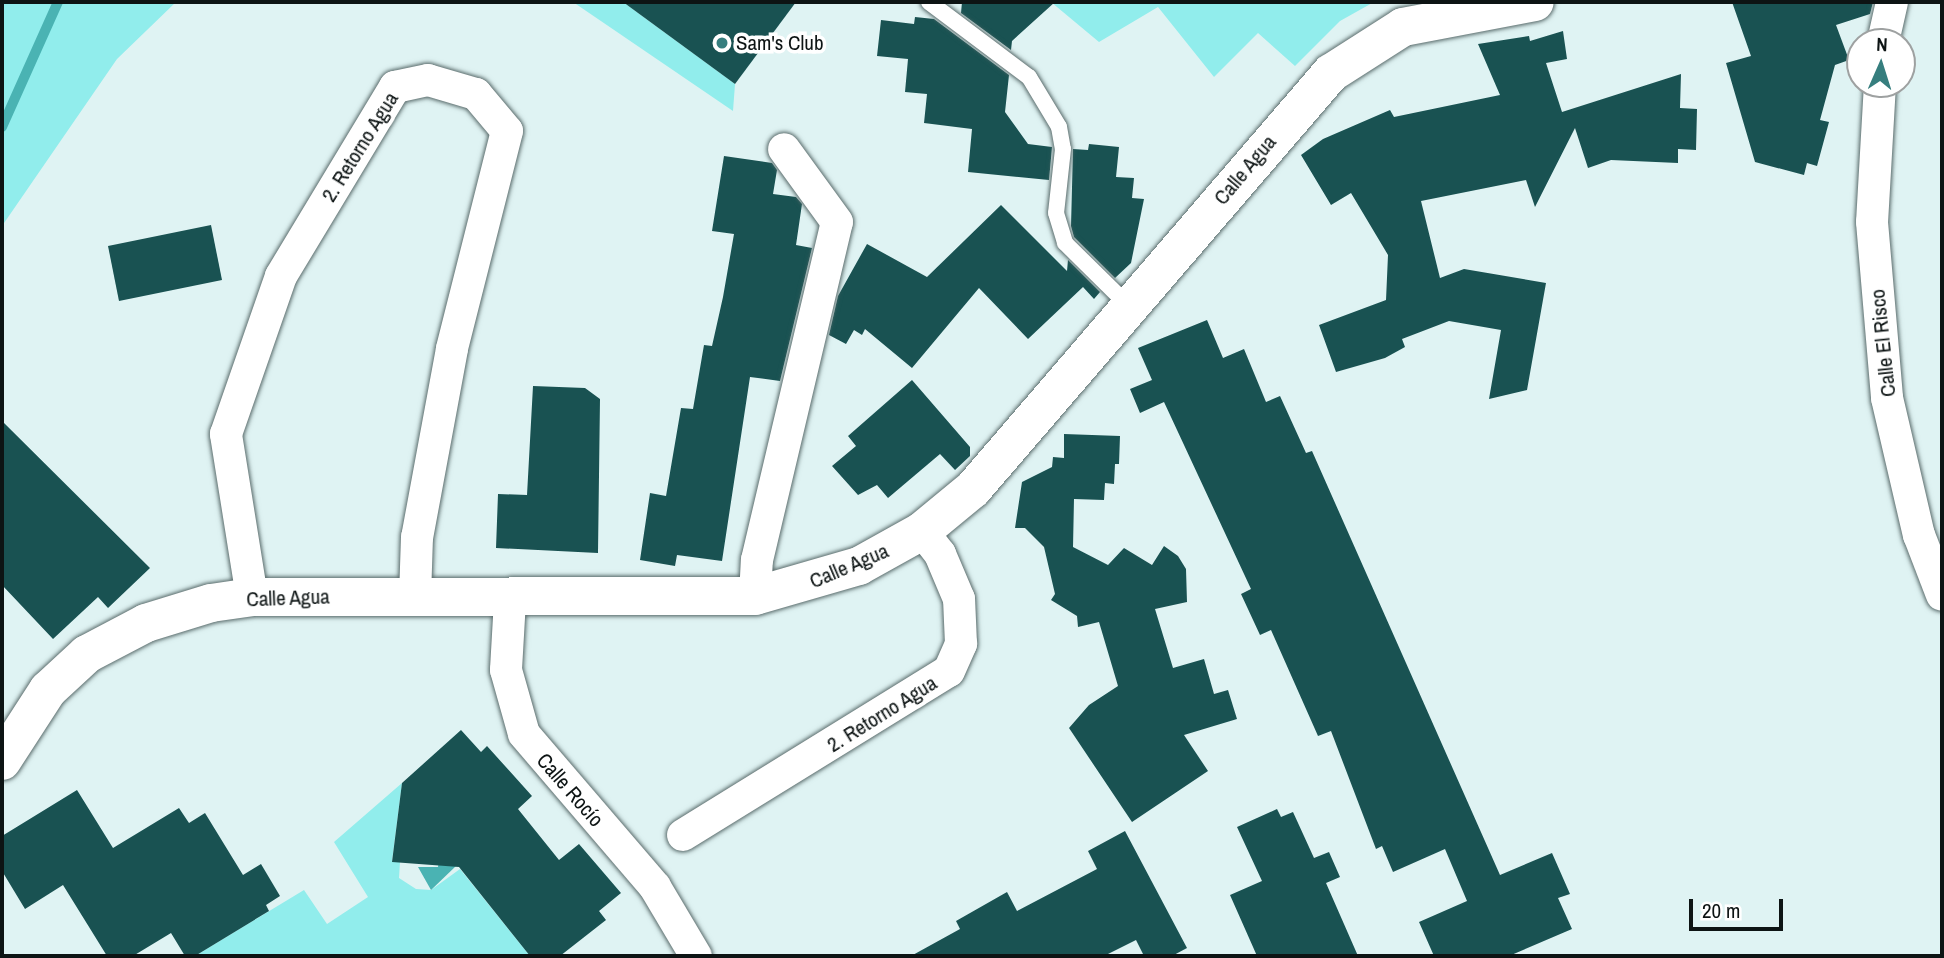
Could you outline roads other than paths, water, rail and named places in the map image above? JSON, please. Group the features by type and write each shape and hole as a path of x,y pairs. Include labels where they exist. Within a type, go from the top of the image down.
{"street":[{"name":"Calle Agua","path":"2,761 48,690 87,654 146,622 248,581 415,596 510,600 755,596 847,571 922,531 973,489 1331,73 1402,27 1535,2"},
{"path":"1886,28 1892,2"},
{"name":"2. Retorno Agua","path":"248,581 226,435 281,276 395,87 428,80 476,94 507,131 452,349 417,537 415,596"},
{"name":"Calle El Risco","path":"1879,98 1872,222 1887,398 1919,535 1942,594"},
{"path":"755,596 757,561 837,222 784,149"},
{"name":"2. Retorno Agua","path":"683,835 949,671 961,644 959,599 940,554 922,531"},
{"name":"Calle Rocío","path":"510,600 506,670 524,734 655,887 696,956"}],"lane":[{"path":"929,2 1029,77 1062,140 1056,213 1065,243 1130,307"}],"waterway":[{"path":"2,127 58,2"}],"place":[{"name":"Sam's Club","path":"722,43"}]}
